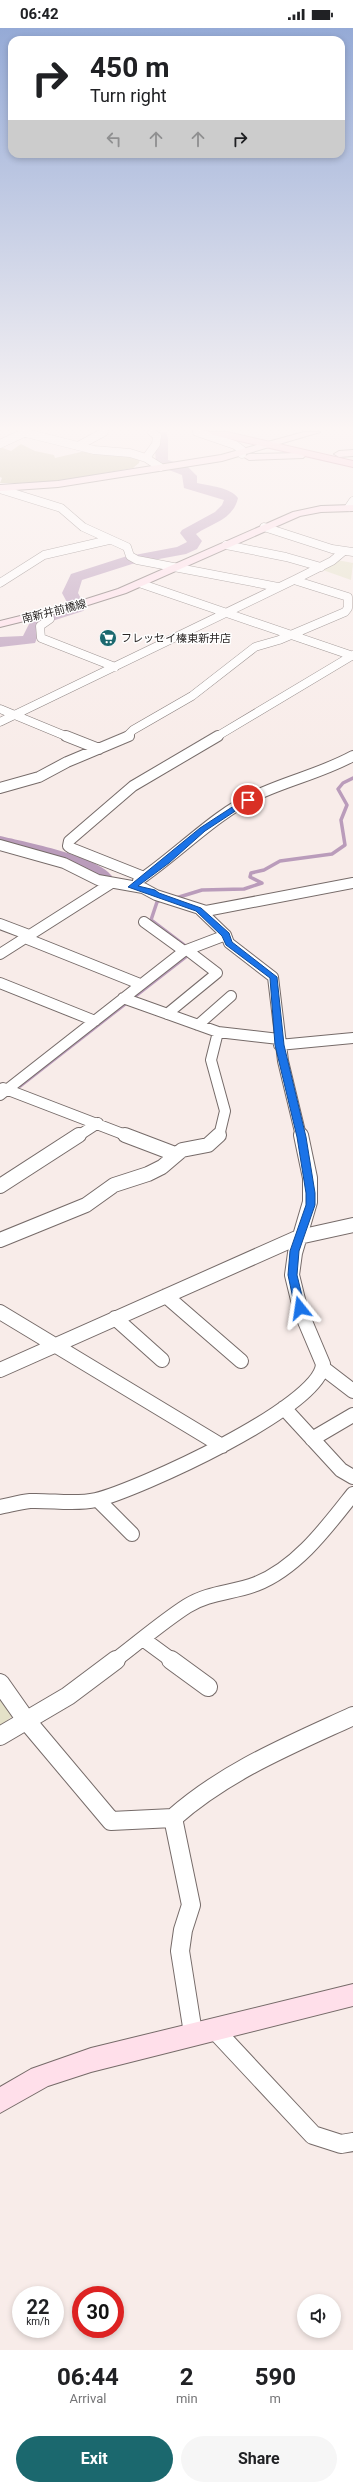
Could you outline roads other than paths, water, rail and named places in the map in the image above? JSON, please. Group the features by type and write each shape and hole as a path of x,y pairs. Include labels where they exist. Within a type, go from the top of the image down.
{"main road":[{"name":"南新井前橋線","path":"0,624 94,601 142,584 236,540"},
{"path":"6,2093 40,2078 91,2060 353,1995"}],"street":[{"path":"0,584 44,555 107,540"},
{"path":"110,540 127,547 130,556 137,560 174,569 278,588"},
{"path":"309,540 344,551 353,552"},
{"path":"226,545 286,557 321,567"},
{"path":"0,722 321,567 344,551"},
{"path":"0,788 39,778 67,762 130,735 133,730 192,696 255,647 345,612 348,608 351,597 294,580"},
{"path":"142,584 352,656"},
{"path":"40,614 50,619 40,626 41,638 115,667"},
{"path":"144,877 71,848 68,846 69,841 133,786 352,656"},
{"path":"0,709 99,749"},
{"path":"132,887 166,862 202,830 256,795 330,769 353,756"},
{"path":"3,848 64,863 110,884 152,892 156,895 206,911 353,882"},
{"path":"0,954 110,884"},
{"path":"0,1507 28,1501 98,1500 222,1446 295,1401 316,1381 323,1368 322,1361 304,1323 295,1293 292,1275 299,1236 310,1205 311,1193 302,1137 279,1042 274,977 229,944 226,935 199,909"},
{"path":"144,922 217,973 167,1014"},
{"path":"0,924 27,937 140,984"},
{"path":"3,1091 185,950 226,935"},
{"path":"0,983 95,1021"},
{"path":"198,1025 231,996"},
{"path":"123,998 218,1032 279,1042 353,1038"},
{"path":"0,1240 86,1205 114,1185 162,1167 175,1154 182,1150 208,1145 219,1138 226,1111 211,1060 218,1032"},
{"path":"3,1091 98,1123 175,1154"},
{"path":"0,1186 98,1123"},
{"path":"0,1370 299,1236 353,1225"},
{"path":"166,1296 241,1361"},
{"path":"0,1312 56,1344 222,1446"},
{"path":"115,1318 162,1360"},
{"path":"323,1368 353,1391"},
{"path":"284,1408 341,1470 353,1477"},
{"path":"312,1438 353,1415"},
{"path":"0,1736 68,1696 187,1606 208,1595 256,1584 276,1573 316,1541 353,1494"},
{"path":"98,1500 132,1534"},
{"path":"144,1639 208,1687"},
{"path":"0,1683 26,1720 111,1821 173,1818 193,1798 217,1783 353,1716"},
{"path":"173,1818 191,1905 183,1930 180,1951 203,2031 313,2136 341,2144 353,2142"}],"waterway":[{"path":"0,642 29,640 37,621 78,608 70,593 76,577 129,560 181,551 192,546 194,540"},
{"path":"176,898 202,890 244,889 262,883 250,877 251,873 264,870 280,861 332,854 345,845 341,820 347,805 338,789 343,783 353,778"},
{"path":"0,839 69,857 107,876"},
{"path":"20,1086 188,955 184,945 151,920 157,902 164,898"}],"place":[{"name":"フレッセイ榛東新井店","path":"108,638"}]}
